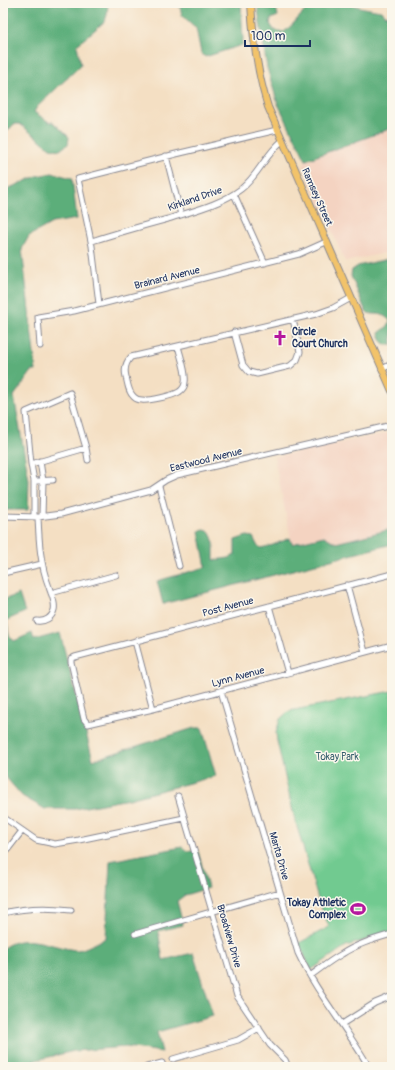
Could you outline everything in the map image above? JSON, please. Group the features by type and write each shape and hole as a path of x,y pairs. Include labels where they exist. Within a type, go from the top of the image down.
{"main road":[{"name":"Ramsey Street","path":"251,3 253,38 259,73 268,107 392,391"}],"street":[{"path":"99,304 92,241 78,179 166,156 277,130"},
{"name":"Kirkland Drive","path":"92,241 181,215 234,194 254,176 271,151 282,142"},
{"path":"166,156 181,215"},
{"path":"234,194 265,263"},
{"name":"Brainard Avenue","path":"40,346 38,317 74,311 300,254 326,242"},
{"path":"178,346 186,379 182,390 177,393 146,400 141,400 133,396 130,391 125,370 126,364 131,357 234,332 324,312 351,298"},
{"path":"234,332 244,368 249,372 257,374 290,366 297,360 300,352 293,319"},
{"path":"382,368 392,364"},
{"path":"37,621 46,620 52,614 54,606 52,593 42,564 39,544 38,516 26,412 70,393 88,460"},
{"name":"Eastwood Avenue","path":"3,516 38,516 61,514 151,490 177,475 392,425"},
{"path":"31,464 86,448"},
{"path":"38,516 43,481 40,461"},
{"path":"34,481 53,480"},
{"path":"159,486 179,566"},
{"path":"3,573 42,564"},
{"name":"Post Avenue","path":"88,724 84,719 71,661 75,658 392,574"},
{"path":"52,593 116,575"},
{"path":"347,585 365,652"},
{"path":"270,606 288,673"},
{"path":"135,641 153,709"},
{"name":"Lynn Avenue","path":"88,724 153,709 392,645"},
{"name":"Marita Drive","path":"221,691 294,942 303,964 310,976 361,1052 369,1067"},
{"name":"Broadview Drive","path":"178,796 237,996 270,1045 285,1060 288,1067"},
{"path":"3,817 40,842 55,844 184,818"},
{"path":"8,849 22,831"},
{"path":"136,934 280,892"},
{"path":"3,913 28,908 45,907 71,910"},
{"path":"310,976 341,954 363,943 392,934"},
{"path":"342,1024 375,1003 392,996"},
{"path":"173,1059 238,1040 259,1028"},
{"name":"Marita Drive","path":"364,1058 365,1067"},
{"path":"147,1067 162,1063"}],"shaded area":[{"path":"391,127 392,251 345,261 303,166 306,160"},
{"path":"392,432 392,529 336,543 324,536 292,544 274,457"}],"green space":[{"path":"3,3 108,3 105,21 77,45 81,65 37,107 34,112 49,122 53,122 69,137 68,144 60,150 50,148 20,124 14,124 3,136"},
{"path":"179,3 241,3 242,45 205,57 201,53 196,28 182,15"},
{"path":"257,3 275,3 278,16 271,19 270,24 274,30 284,32 312,3 346,3 382,11 384,15 389,16 391,13 390,6 392,5 392,128 306,160 278,104 267,68"},
{"path":"52,173 72,178 77,219 52,223 29,236 22,249 36,371 32,371 14,396 29,480 28,510 3,510 3,188 7,189 37,176"},
{"path":"392,258 392,344 386,345 382,342 379,333 388,326 390,321 384,316 366,312 351,276 352,270 358,266"},
{"path":"392,529 392,544 163,604 157,581 206,567 199,531 205,530 210,532 214,543 214,560 229,558 235,555 235,540 247,536 253,537 257,545 261,548 290,538 292,544 324,536 336,543"},
{"path":"19,594 25,612 7,620 9,635 14,641 32,633 34,640 60,633 93,760 194,728 202,728 216,776 129,799 75,809 45,809 22,796 3,774 3,600"},
{"name":"Tokay Park","path":"392,691 392,932 346,946 311,970 299,943 329,927 318,899 294,816 277,741 276,733 280,719 289,711"},
{"path":"182,847 187,851 198,851 208,888 185,895 177,901 183,925 158,931 163,960 193,953 213,1016 157,1032 162,1052 126,1047 74,1051 11,1066 3,1058 3,948 12,943 30,941 80,950 106,938 110,861"}],"place":[{"name":"Circle Court Church","path":"280,338"},
{"name":"Tokay Athletic Complex","path":"358,909"}]}
